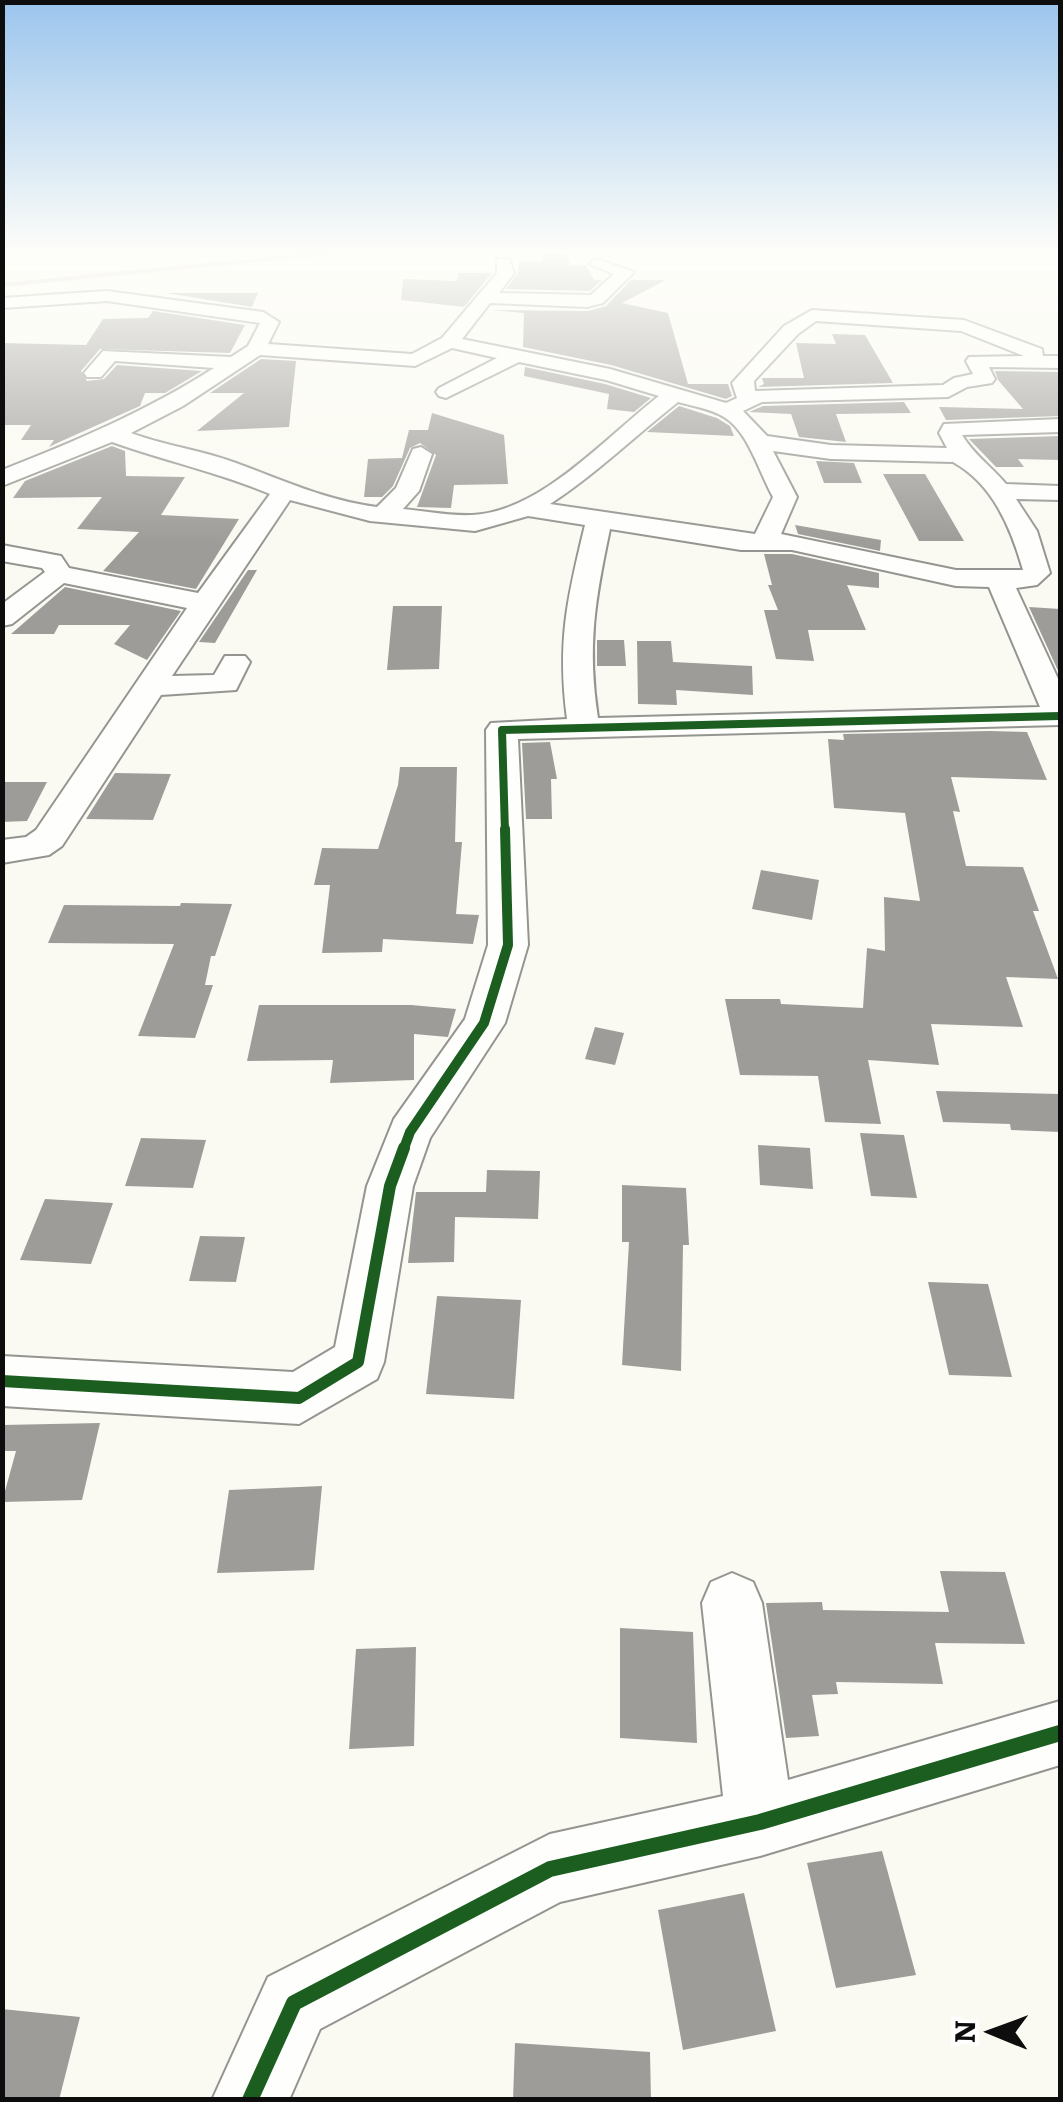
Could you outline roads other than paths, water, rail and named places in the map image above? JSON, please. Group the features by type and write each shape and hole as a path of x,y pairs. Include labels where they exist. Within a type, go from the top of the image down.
{"street":[{"path":"2,479 112,434 176,402 256,348"},
{"path":"257,348 415,360 437,348"},
{"path":"478,348 610,374 728,410 740,417 755,440 761,442 832,452 964,458"},
{"path":"550,363 570,348"},
{"path":"748,399 742,383 774,348"},
{"path":"1026,348 1056,362"},
{"path":"94,374 110,355 236,362"},
{"path":"446,392 516,356"},
{"path":"728,410 748,399 948,391 961,382 985,379 974,362 1056,362"},
{"path":"112,434 164,452 224,466 284,492 384,515 475,523 527,508 588,468 625,432 674,395"},
{"path":"527,508 802,544 956,578 1027,578 1038,572 1024,530 999,492 964,458 950,433 952,428 1060,426"},
{"path":"761,442 763,459 786,497 764,542"},
{"path":"384,515 407,491 421,454"},
{"path":"2,852 36,847 50,838 205,603 284,492"},
{"path":"999,492 1060,494"},
{"path":"584,728 574,664 580,603 598,520"},
{"path":"2,553 52,562 59,574 205,603"},
{"path":"2,618 59,574"},
{"path":"2,1380 299,1398 358,1362 390,1186 410,1132 484,1022 508,945 502,730 1060,716 999,580"},
{"path":"152,686 225,684 235,662"},
{"path":"732,1602 760,1822"},
{"path":"250,2100 294,2003 550,1869 760,1822 1060,1734"}]}
